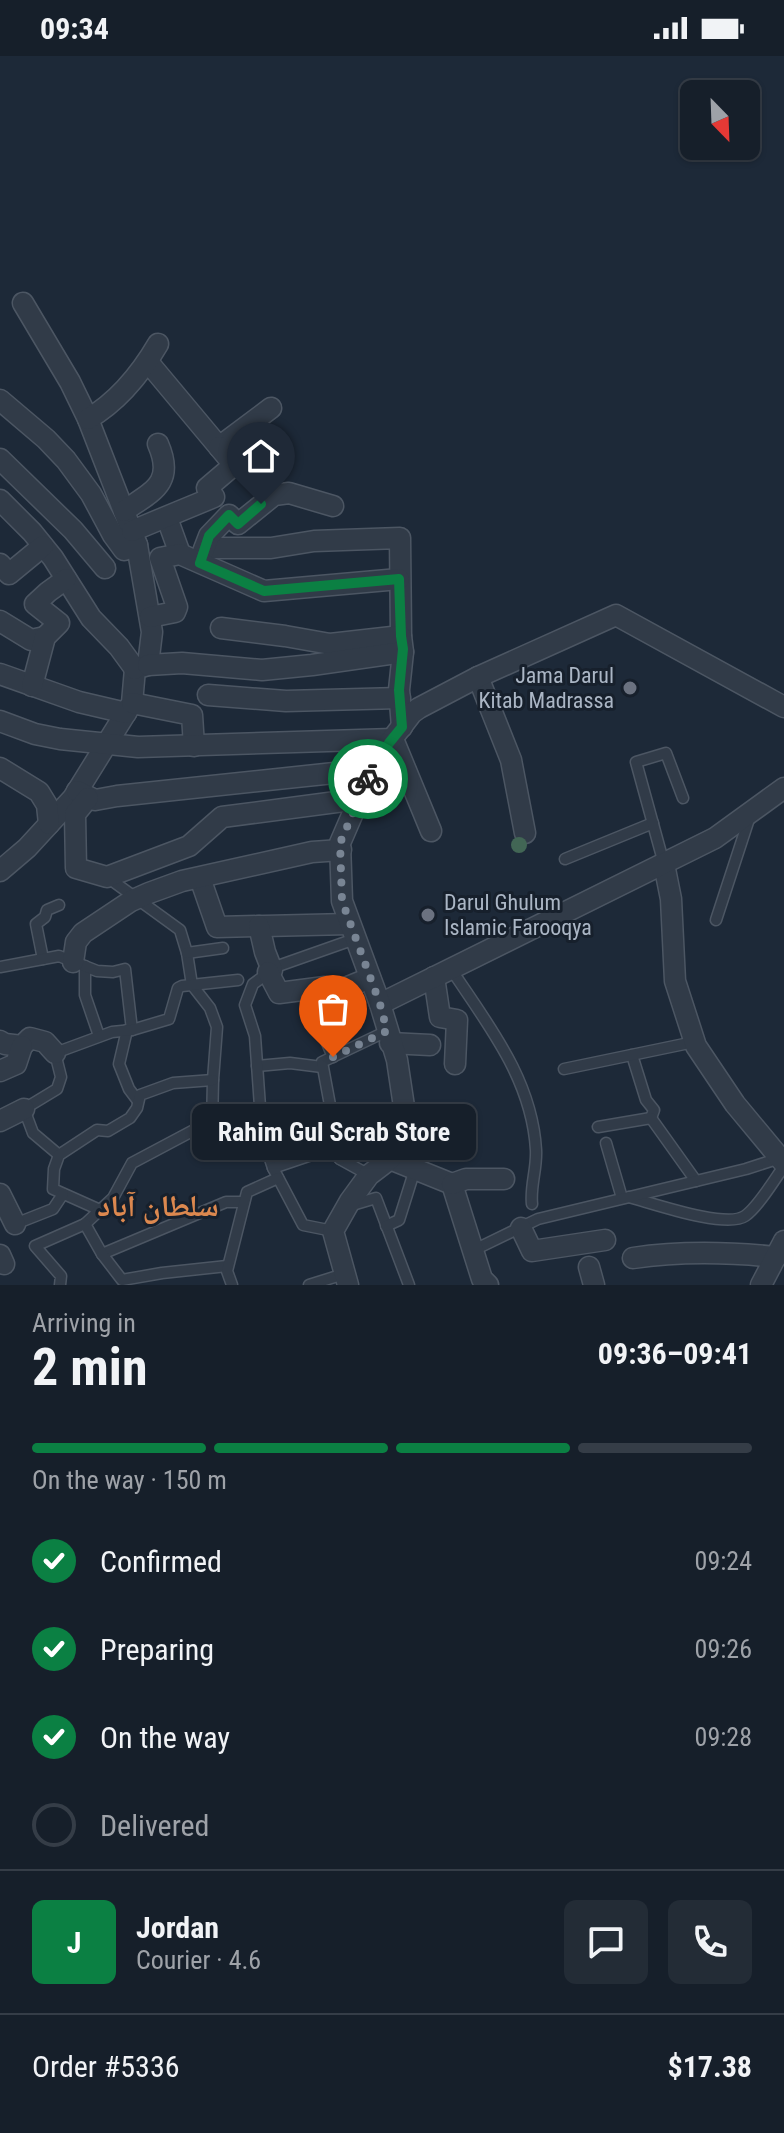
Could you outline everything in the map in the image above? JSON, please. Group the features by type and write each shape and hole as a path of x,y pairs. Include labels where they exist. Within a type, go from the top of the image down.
{"street":[{"path":"23,303 88,419 134,538 152,632 129,708 106,743 75,814 76,868 107,877 189,846 222,817 359,799"},
{"path":"0,400 66,460 91,494 124,550 134,538 167,518 214,497 207,488 234,465 153,353 107,408 88,419"},
{"path":"219,447 271,408"},
{"path":"124,511 157,489 165,472 164,458 158,444"},
{"path":"0,459 73,530 105,568"},
{"path":"202,555 209,536 229,515 238,524 274,495 289,493 333,506"},
{"path":"0,500 43,546 91,618 142,667 182,663 262,670 312,665 402,644"},
{"path":"167,518 180,554"},
{"path":"150,617 175,612 177,607 160,558 314,541 400,538 402,644 398,733 431,831"},
{"path":"0,564 9,574 43,546"},
{"path":"202,555 264,591 399,579"},
{"path":"32,686 45,637 59,623 35,604 66,579"},
{"path":"346,1279 333,1231 369,1175 390,1159 406,1120 397,1060 342,901 340,843 372,769 412,713 478,677 616,615 784,707"},
{"path":"0,621 31,640 45,637"},
{"path":"221,628 330,644 402,644"},
{"path":"0,674 79,702 192,715 194,746"},
{"path":"478,677 511,760 525,833"},
{"path":"208,695 286,701 400,698"},
{"path":"0,721 60,739 138,747 398,733"},
{"path":"0,768 39,792 47,805 49,824"},
{"path":"82,795 95,800 372,769"},
{"path":"380,1004 715,838 784,788"},
{"path":"4,861 27,848 82,795"},
{"path":"79,964 76,942 83,933 137,898 182,881 312,852 341,850"},
{"path":"664,864 671,899 675,981 694,1042 735,1104 783,1162"},
{"path":"200,878 217,927 259,926 353,933"},
{"path":"259,926 279,993 325,987 328,995 370,978"},
{"path":"442,973 440,1017 457,1020 455,1064"},
{"path":"389,1037 430,1045"},
{"path":"0,1071 16,1064 22,1046 30,1038 45,1042 55,1053"},
{"path":"0,1041 22,1046"},
{"path":"0,1121 24,1109"},
{"path":"406,1120 449,1116"},
{"path":"390,1159 452,1184 466,1179 504,1179"},
{"path":"452,1184 474,1250 478,1283"},
{"path":"0,1194 15,1224"},
{"path":"521,1228 532,1251 605,1240"},
{"path":"633,1258 780,1249"},
{"path":"761,1285 780,1249"}],"lane":[{"path":"664,864 636,762 666,753 683,798"},
{"path":"716,920 750,814"},
{"path":"565,859 653,823"},
{"path":"107,877 180,930 192,985 210,1008 217,1027 212,1125"},
{"path":"43,959 36,924 45,917 47,910 59,905"},
{"path":"333,1231 303,1225 276,1173 262,1135 255,1036 245,1005 253,984 270,971 349,941 353,933"},
{"path":"187,953 223,948"},
{"path":"0,967 59,956 97,971 125,969 130,1030 119,1064 129,1089 138,1101"},
{"path":"79,964 85,995 99,1036"},
{"path":"442,973 508,1055 521,1082 532,1115 536,1150 532,1204"},
{"path":"59,1155 33,1133 24,1109 57,1089 61,1077 55,1053 112,1032 169,1019 178,988 182,986 238,980"},
{"path":"316,1017 333,1057"},
{"path":"340,1159 322,1062 389,1037"},
{"path":"564,1069 694,1042"},
{"path":"632,1055 646,1100 654,1110 651,1118"},
{"path":"257,1066 290,1063 322,1067"},
{"path":"100,1210 53,1189 54,1169 59,1155 97,1130 108,1131 130,1118 137,1108 140,1095 173,1083 213,1080"},
{"path":"598,1127 651,1118"},
{"path":"651,1118 696,1181"},
{"path":"60,1285 61,1276 35,1246 85,1224 113,1198 132,1163 196,1129 212,1125 262,1135"},
{"path":"606,1143 624,1197"},
{"path":"232,1285 227,1266 247,1192 276,1173 329,1149 369,1175"},
{"path":"474,1250 538,1219 783,1162"},
{"path":"624,1197 728,1221 738,1219 747,1215 783,1162"},
{"path":"386,1226 399,1220 415,1169"},
{"path":"15,1224 53,1209 63,1194"},
{"path":"347,1206 376,1198 409,1285"},
{"path":"102,1254 226,1202 244,1202"},
{"path":"85,1224 124,1283"},
{"path":"111,1285 227,1266"},
{"path":"309,1285 346,1279"}],"way so far":[{"path":"333,1057 387,1031 342,901 340,843 368,779"}],"place":[{"name":"Jama Darul Kitab Madrassa","path":"630,688"},
{"name":"Darul Ghulum Islamic Farooqya","path":"428,915"},
{"name":"Rahim Gul Scrab Store","path":"333,1057"}],"district":[{"name":"سلطان آباد","path":"158,1206"}],"route":[{"path":"261,504 238,524 229,515 209,536 200,563 264,591 399,579 403,649 399,690 402,727 368,779"}]}
